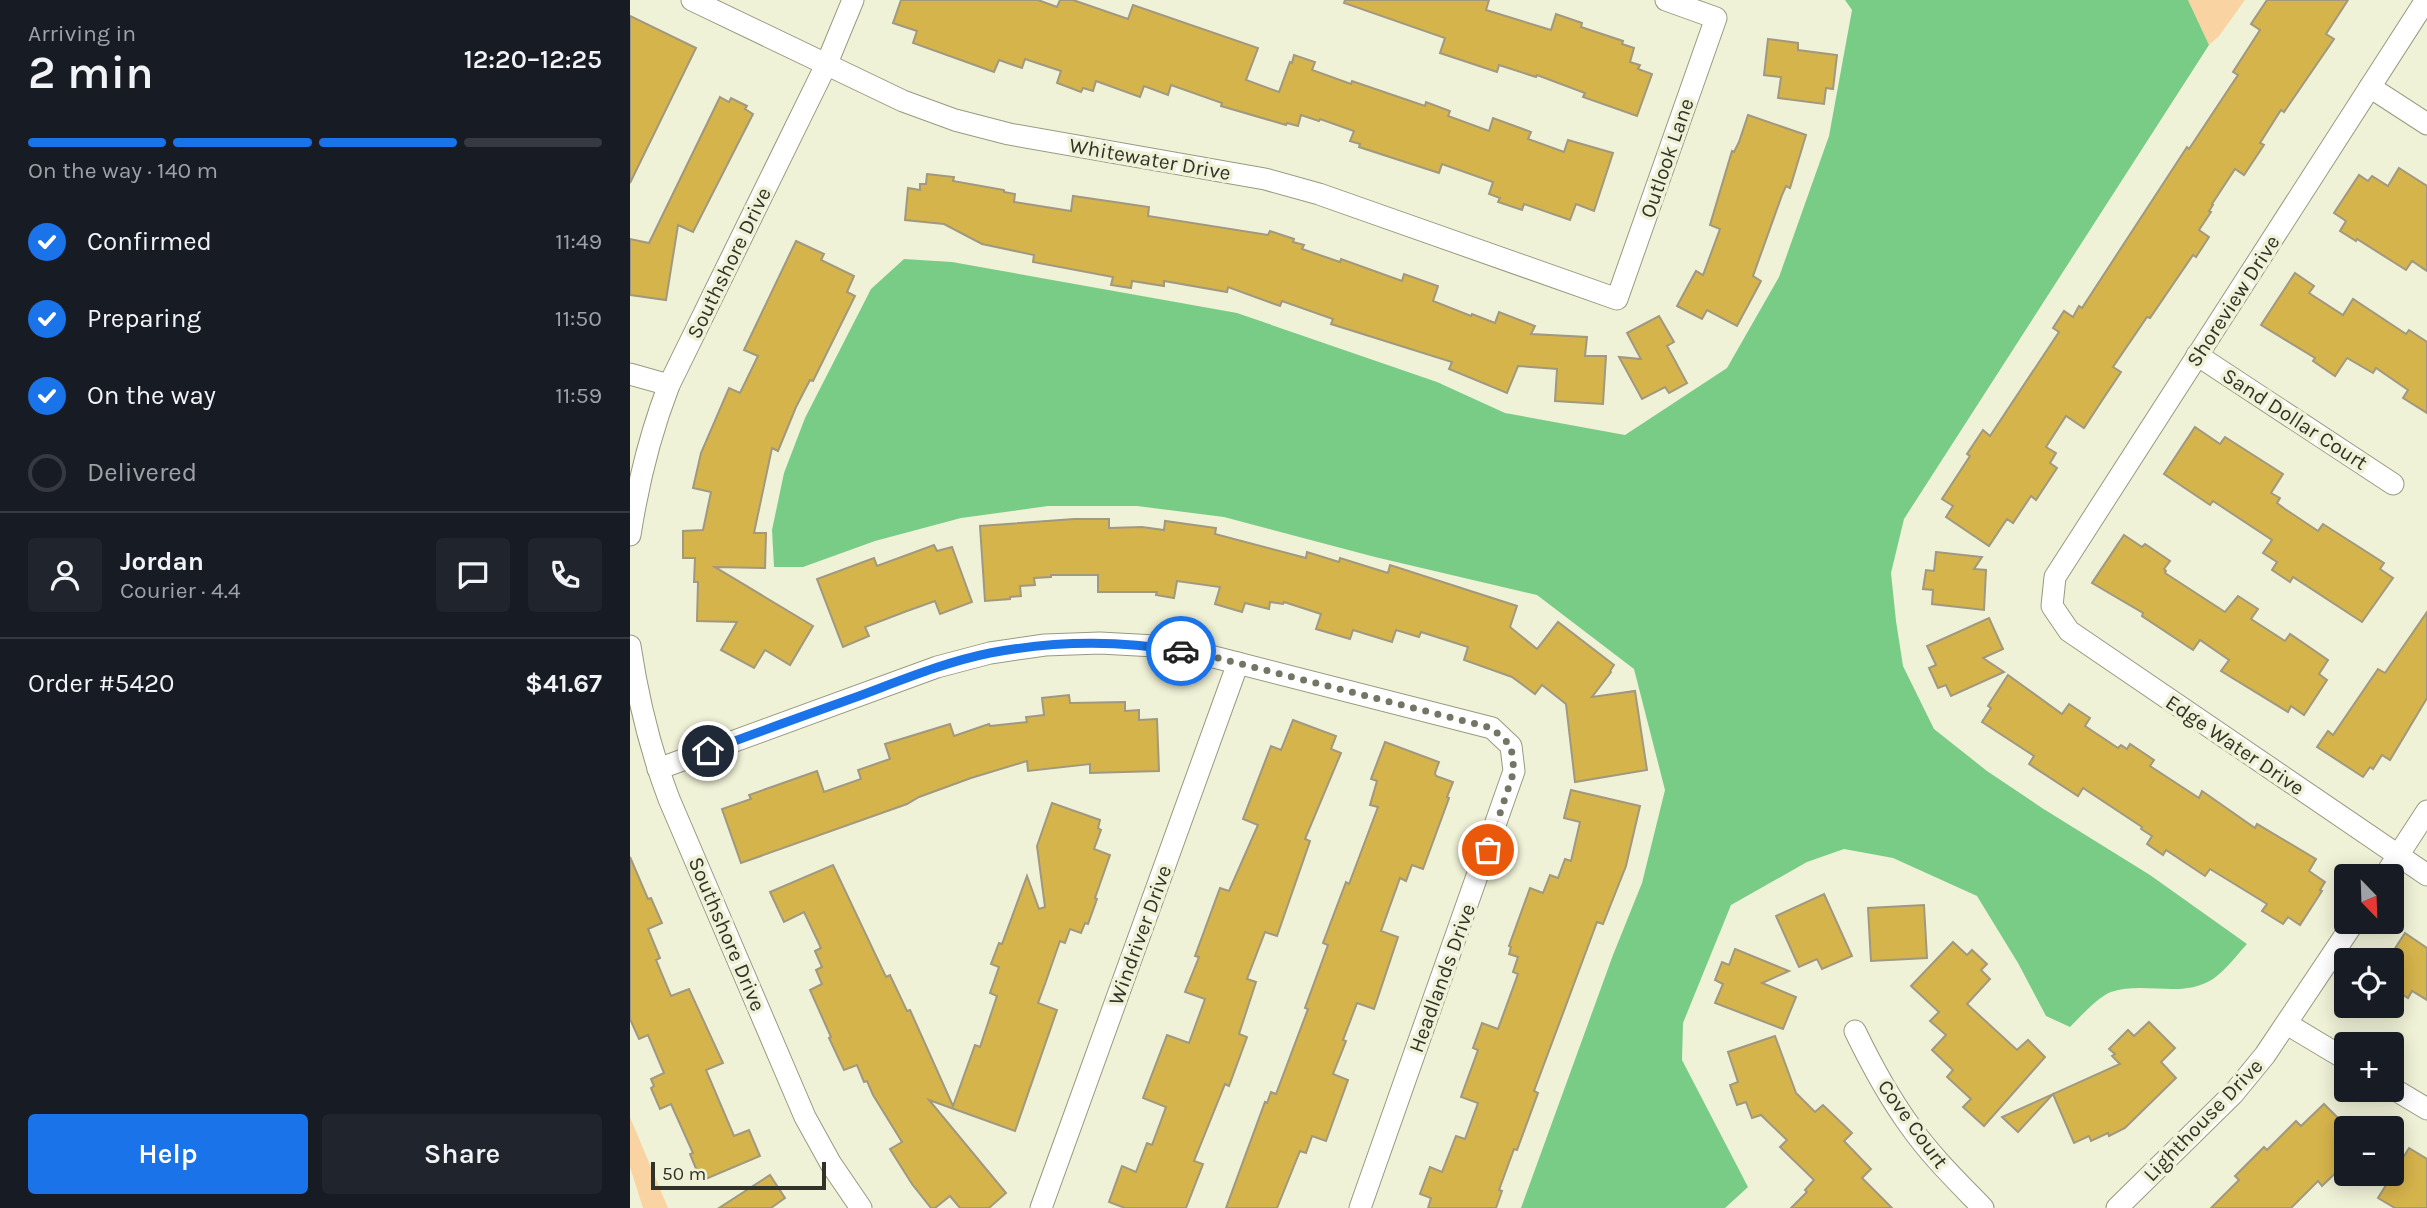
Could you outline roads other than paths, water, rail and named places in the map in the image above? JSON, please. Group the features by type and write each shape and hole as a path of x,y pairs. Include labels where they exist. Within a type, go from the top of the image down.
{"street":[{"name":"Whitewater Drive","path":"692,0 903,101 955,120 1009,134 1265,179 1319,194 1617,299"},
{"name":"Southshore Drive","path":"630,535 638,482 652,428 668,384 827,63 853,0"},
{"name":"Outlook Lane","path":"1617,299 1716,18 1666,0"},
{"name":"Shoreview Drive","path":"2052,606 2054,577 2426,0"},
{"path":"2370,87 2427,124"},
{"name":"Sand Dollar Court","path":"2197,355 2393,484"},
{"path":"630,374 668,384"},
{"name":"Edge Water Drive","path":"2052,606 2069,631 2427,875"},
{"path":"658,769 937,667 990,653 1045,645 1100,643 1155,646 1238,663"},
{"name":"Southshore Drive","path":"630,646 637,695 658,769 804,1117 861,1208"},
{"name":"Headlands Drive","path":"1238,663 1492,728 1511,746 1514,771 1506,799 1360,1208"},
{"name":"Windriver Drive","path":"1041,1208 1238,663"},
{"path":"2393,864 2427,811"},
{"name":"Lighthouse Drive","path":"2117,1208 2233,1094 2287,1024 2346,934"},
{"path":"2287,1024 2334,1052"},
{"name":"Cove Court","path":"1855,1031 1879,1079 1910,1127 1945,1169 1983,1208"},
{"path":"2404,1095 2427,1109"}]}
